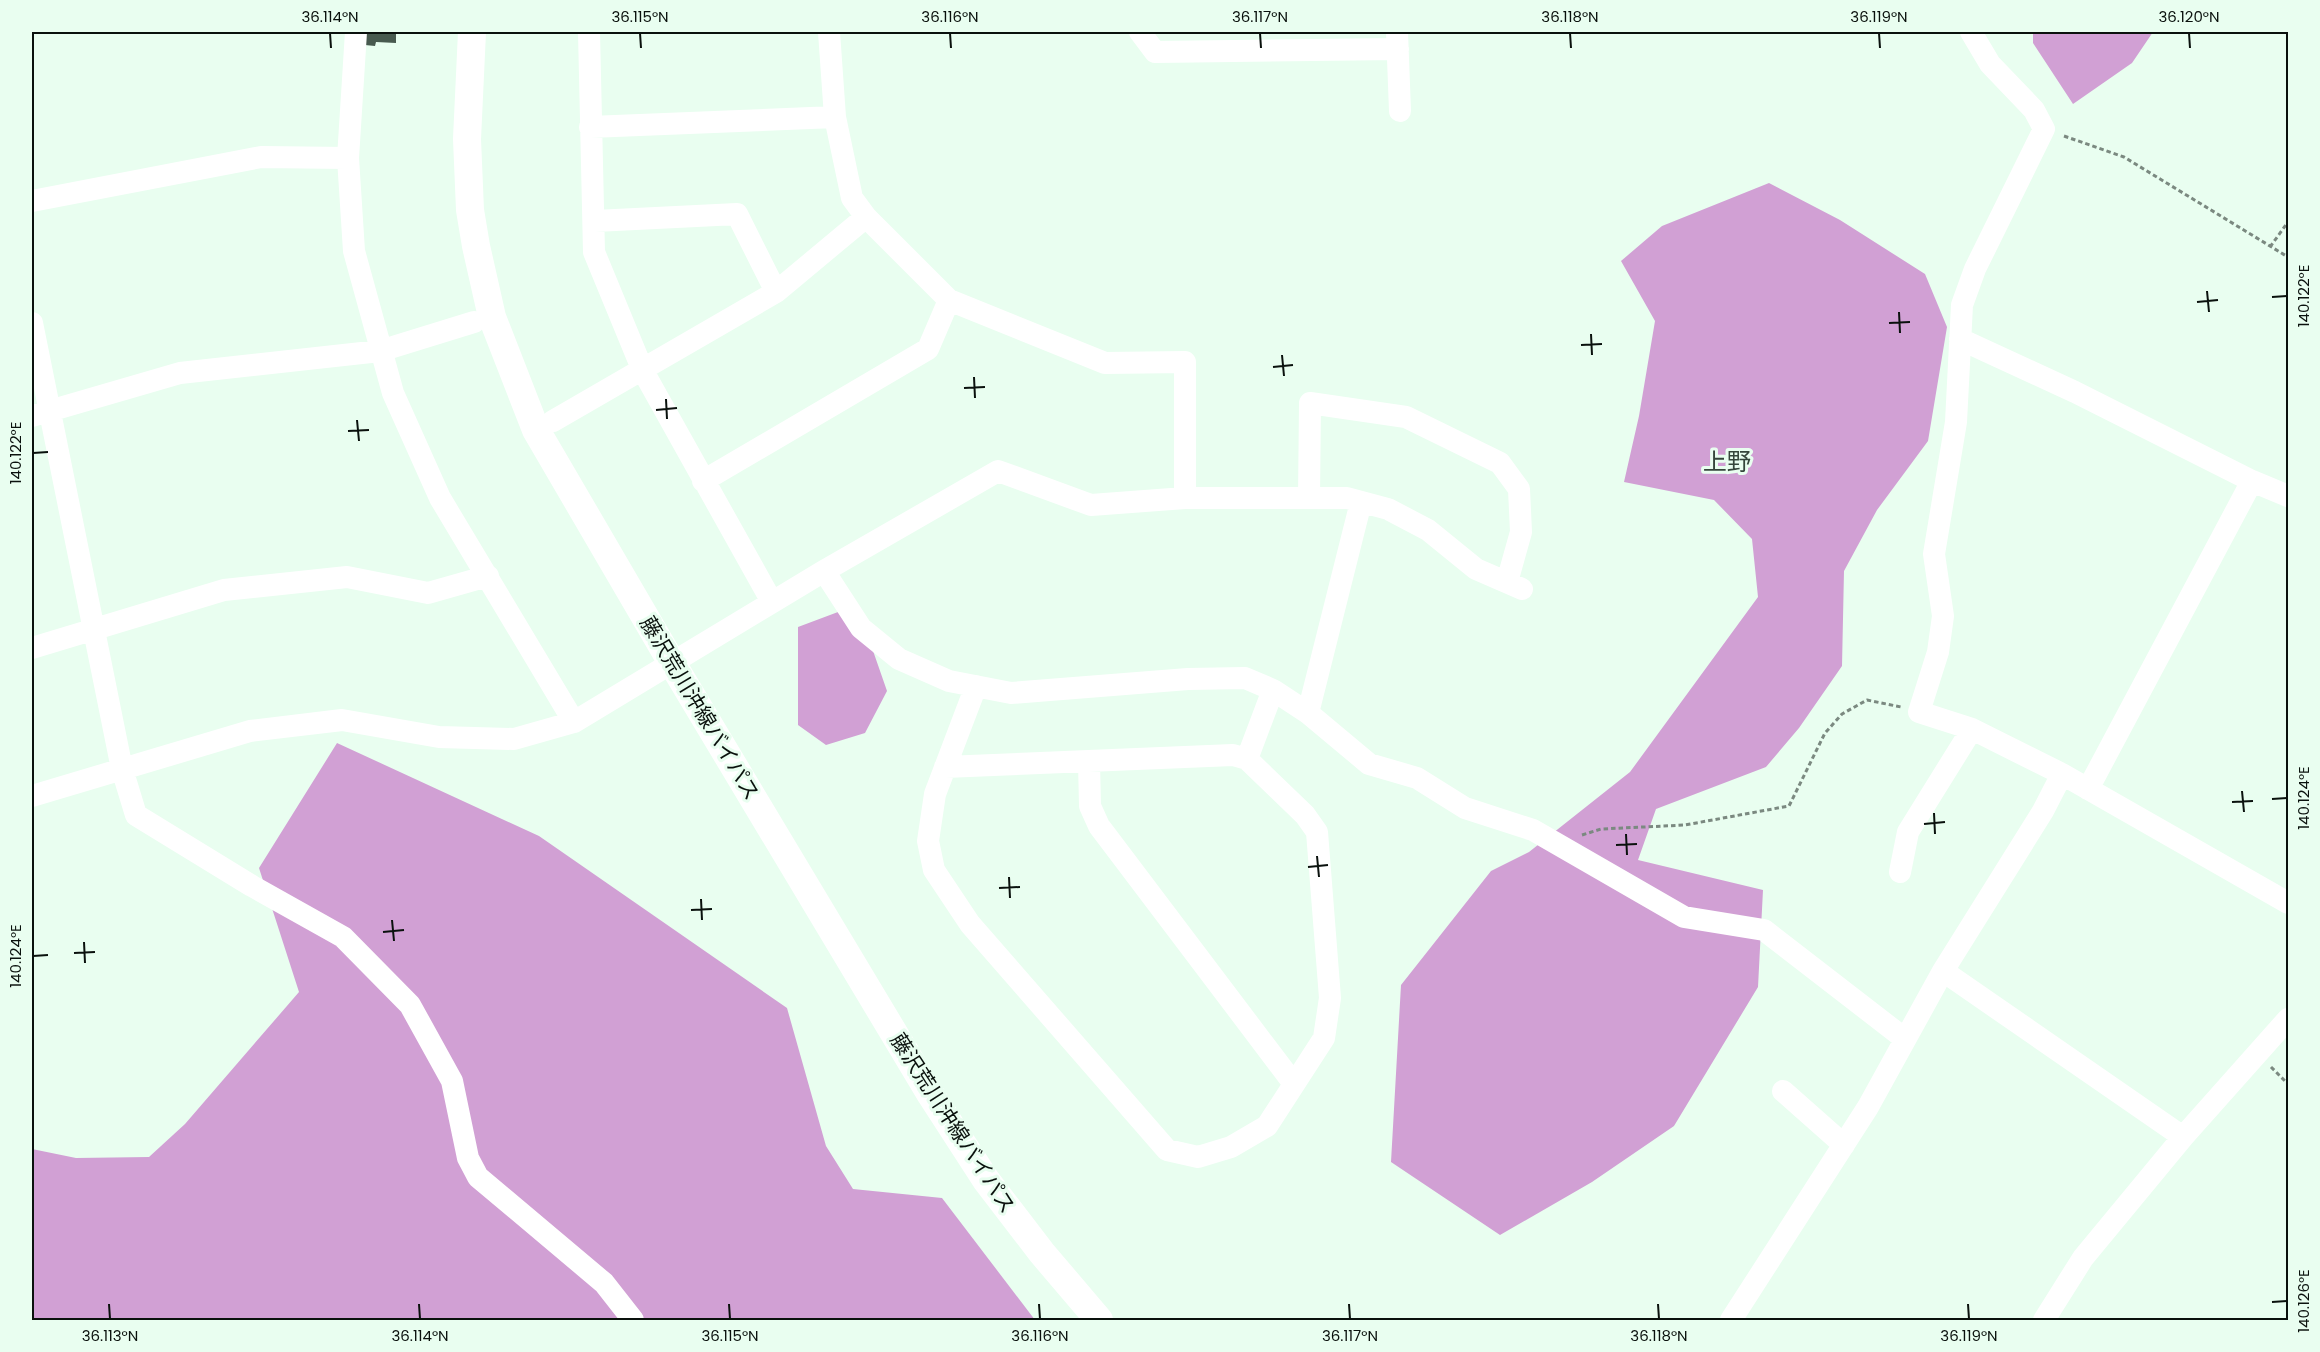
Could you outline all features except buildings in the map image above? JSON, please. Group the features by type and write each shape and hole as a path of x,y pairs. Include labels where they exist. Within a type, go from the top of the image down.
{"main road":[{"name":"藤沢荒川沖線バイパス","path":"472,32 467,139 470,210 492,317 536,430 672,663 884,1017 980,1170 1042,1254 1099,1320"}],"street":[{"path":"356,32 348,158 354,251 393,393 440,498 574,722"},
{"path":"589,32 594,252 643,371 772,602"},
{"path":"829,32 835,117 852,198 866,217 949,300 1105,363 1185,362 1185,498"},
{"path":"1140,32 1155,52 1293,41 1397,40 1400,111"},
{"path":"1971,32 1990,63 2034,110 2044,129 1975,269 1962,304 1956,422 1934,554 1943,616 1938,652 1919,712 1972,729 2062,774 2289,903"},
{"path":"590,127 835,117"},
{"path":"32,201 261,157 348,158"},
{"path":"595,221 737,214 776,292"},
{"path":"553,421 776,292 866,217"},
{"path":"703,481 928,349 949,300"},
{"path":"32,322 40,413 93,628 122,769 136,815 252,886 343,937 410,1005 452,1081 468,1158 478,1177 604,1283 633,1320"},
{"path":"40,413 180,373 380,351 474,322"},
{"path":"1960,339 2075,392 2252,481 2289,496"},
{"path":"32,796 250,731 342,720 439,737 514,739 574,722 824,571 998,471 1091,505 1185,498 1309,498 1347,498 1388,509 1428,530 1476,569 1514,586 1521,532 1519,489 1500,463 1407,417 1310,403 1309,498"},
{"path":"2088,789 2252,481"},
{"path":"1308,713 1361,502"},
{"path":"824,571 861,628 899,659 949,681 1011,693 1188,679 1245,678 1272,690 1308,713 1369,764 1417,778 1465,808 1533,830 1684,917 1764,930 1905,1039"},
{"path":"32,648 224,590 347,577 428,593 488,576"},
{"path":"945,766 1233,755 1247,759 1305,815 1317,832 1330,998 1324,1038 1267,1126 1231,1147 1198,1157 1167,1150 970,924 934,870 928,841 935,794 945,766 976,686"},
{"path":"1247,759 1272,690"},
{"path":"1900,872 1908,832 1972,729"},
{"path":"1089,761 1090,806 1099,826 1294,1084"},
{"path":"1731,1320 1844,1145 1943,971 2043,811 2062,774"},
{"path":"1943,971 2183,1137"},
{"path":"2044,1320 2083,1258 2183,1137 2289,1019"},
{"path":"1783,1091 1844,1145"}],"path":[{"path":"2044,129 2124,158 2289,257"},
{"path":"2270,247 2289,222"},
{"path":"1579,836 1601,829 1685,825 1789,806 1825,734 1842,714 1868,700 1919,712"}],"shaded area":[{"path":"2033,32 2153,32 2132,63 2073,104 2033,43"},
{"path":"1769,183 1840,220 1925,274 1947,327 1928,441 1877,510 1844,571 1842,666 1799,728 1766,767 1656,809 1638,860 1763,890 1758,987 1674,1126 1592,1182 1500,1235 1391,1162 1401,985 1491,871 1529,852 1630,772 1758,597 1752,539 1714,500 1624,482 1639,416 1655,321 1621,261 1662,226"},
{"path":"838,612 871,645 887,691 865,733 826,745 798,725 798,627"},
{"path":"337,743 539,836 787,1008 826,1146 853,1189 942,1198 1035,1320 32,1320 32,1149 76,1158 149,1157 185,1124 299,992 259,868"}],"district":[{"name":"上野","path":"1727,461"}]}
